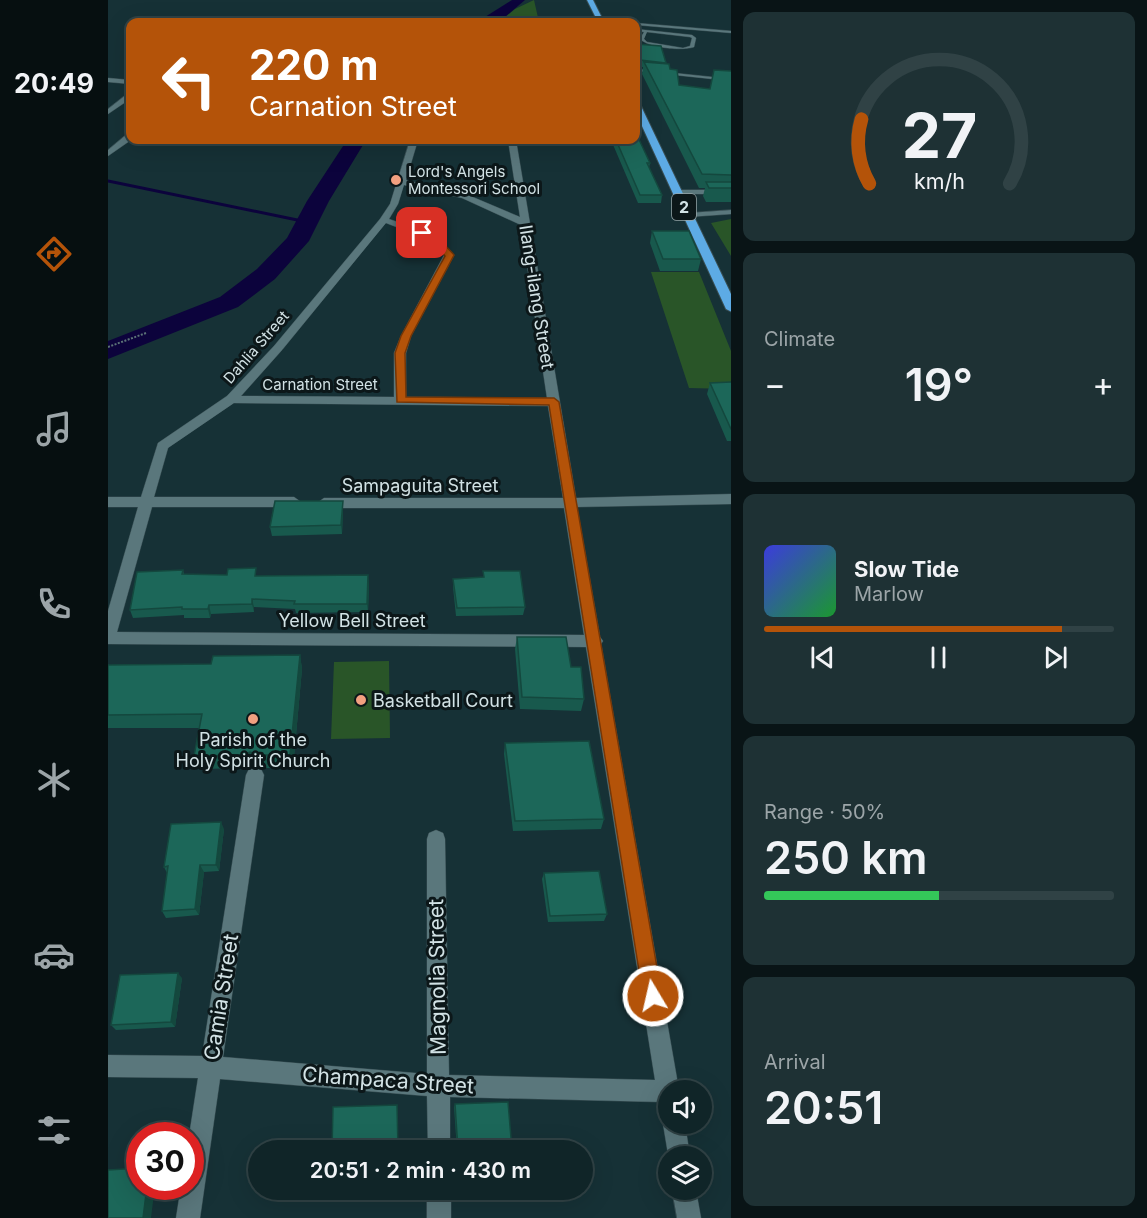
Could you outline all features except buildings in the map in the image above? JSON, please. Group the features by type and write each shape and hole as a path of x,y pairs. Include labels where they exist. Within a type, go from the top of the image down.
{"highway":[{"path":"590,0 599,18"},
{"name":"2","path":"640,113 731,307"}],"street":[{"path":"108,80 126,82"},
{"path":"108,112 126,99"},
{"path":"108,154 126,139"},
{"name":"Dahlia Street","path":"108,638 162,446 231,399 278,348 384,220 394,204 413,144"},
{"name":"Ilang-ilang Street","path":"513,144 667,1080"},
{"path":"400,182 430,186 474,198 525,223"},
{"path":"384,220 422,233 437,241 449,255 406,336 400,353 400,400"},
{"name":"Carnation Street","path":"231,399 554,402"},
{"name":"Sampaguita Street","path":"108,502 570,503 731,499"},
{"name":"Yellow Bell Street","path":"108,638 595,641"},
{"name":"Camia Street","path":"188,1218 255,775"},
{"name":"Magnolia Street","path":"436,839 439,1140"},
{"name":"Champaca Street","path":"108,1066 210,1067 438,1086 658,1093"},
{"path":"439,1200 440,1218"},
{"path":"686,1200 689,1218"}],"lane":[{"path":"640,24 731,32"},
{"path":"640,30 646,31 691,36 694,38 692,47 683,49 646,43 642,39 646,31"},
{"path":"640,70 731,80"},
{"path":"677,192 731,192"},
{"path":"688,215 731,212"}],"path":[{"path":"108,347 146,333"}],"green space":[{"path":"534,0 538,18 504,18 515,9"},
{"path":"731,219 731,256 711,223"},
{"path":"651,272 699,272 731,351 731,389 689,388"},
{"name":"Basketball Court","path":"389,661 390,738 331,739 334,662"}],"shaded area":[{"path":"512,0 525,0 504,18 483,18"}],"waterway":[{"path":"108,351 229,302 266,274 297,241 318,201 354,144"},
{"path":"108,181 307,222"}],"place":[{"name":"Lord's Angels Montessori School","path":"396,180"},
{"name":"Basketball Court","path":"361,700"},
{"name":"Parish of the Holy Spirit Church","path":"253,719"}],"route":[{"path":"422,233 437,241 449,255 406,336 400,353 400,400 554,402 653,996"}]}
